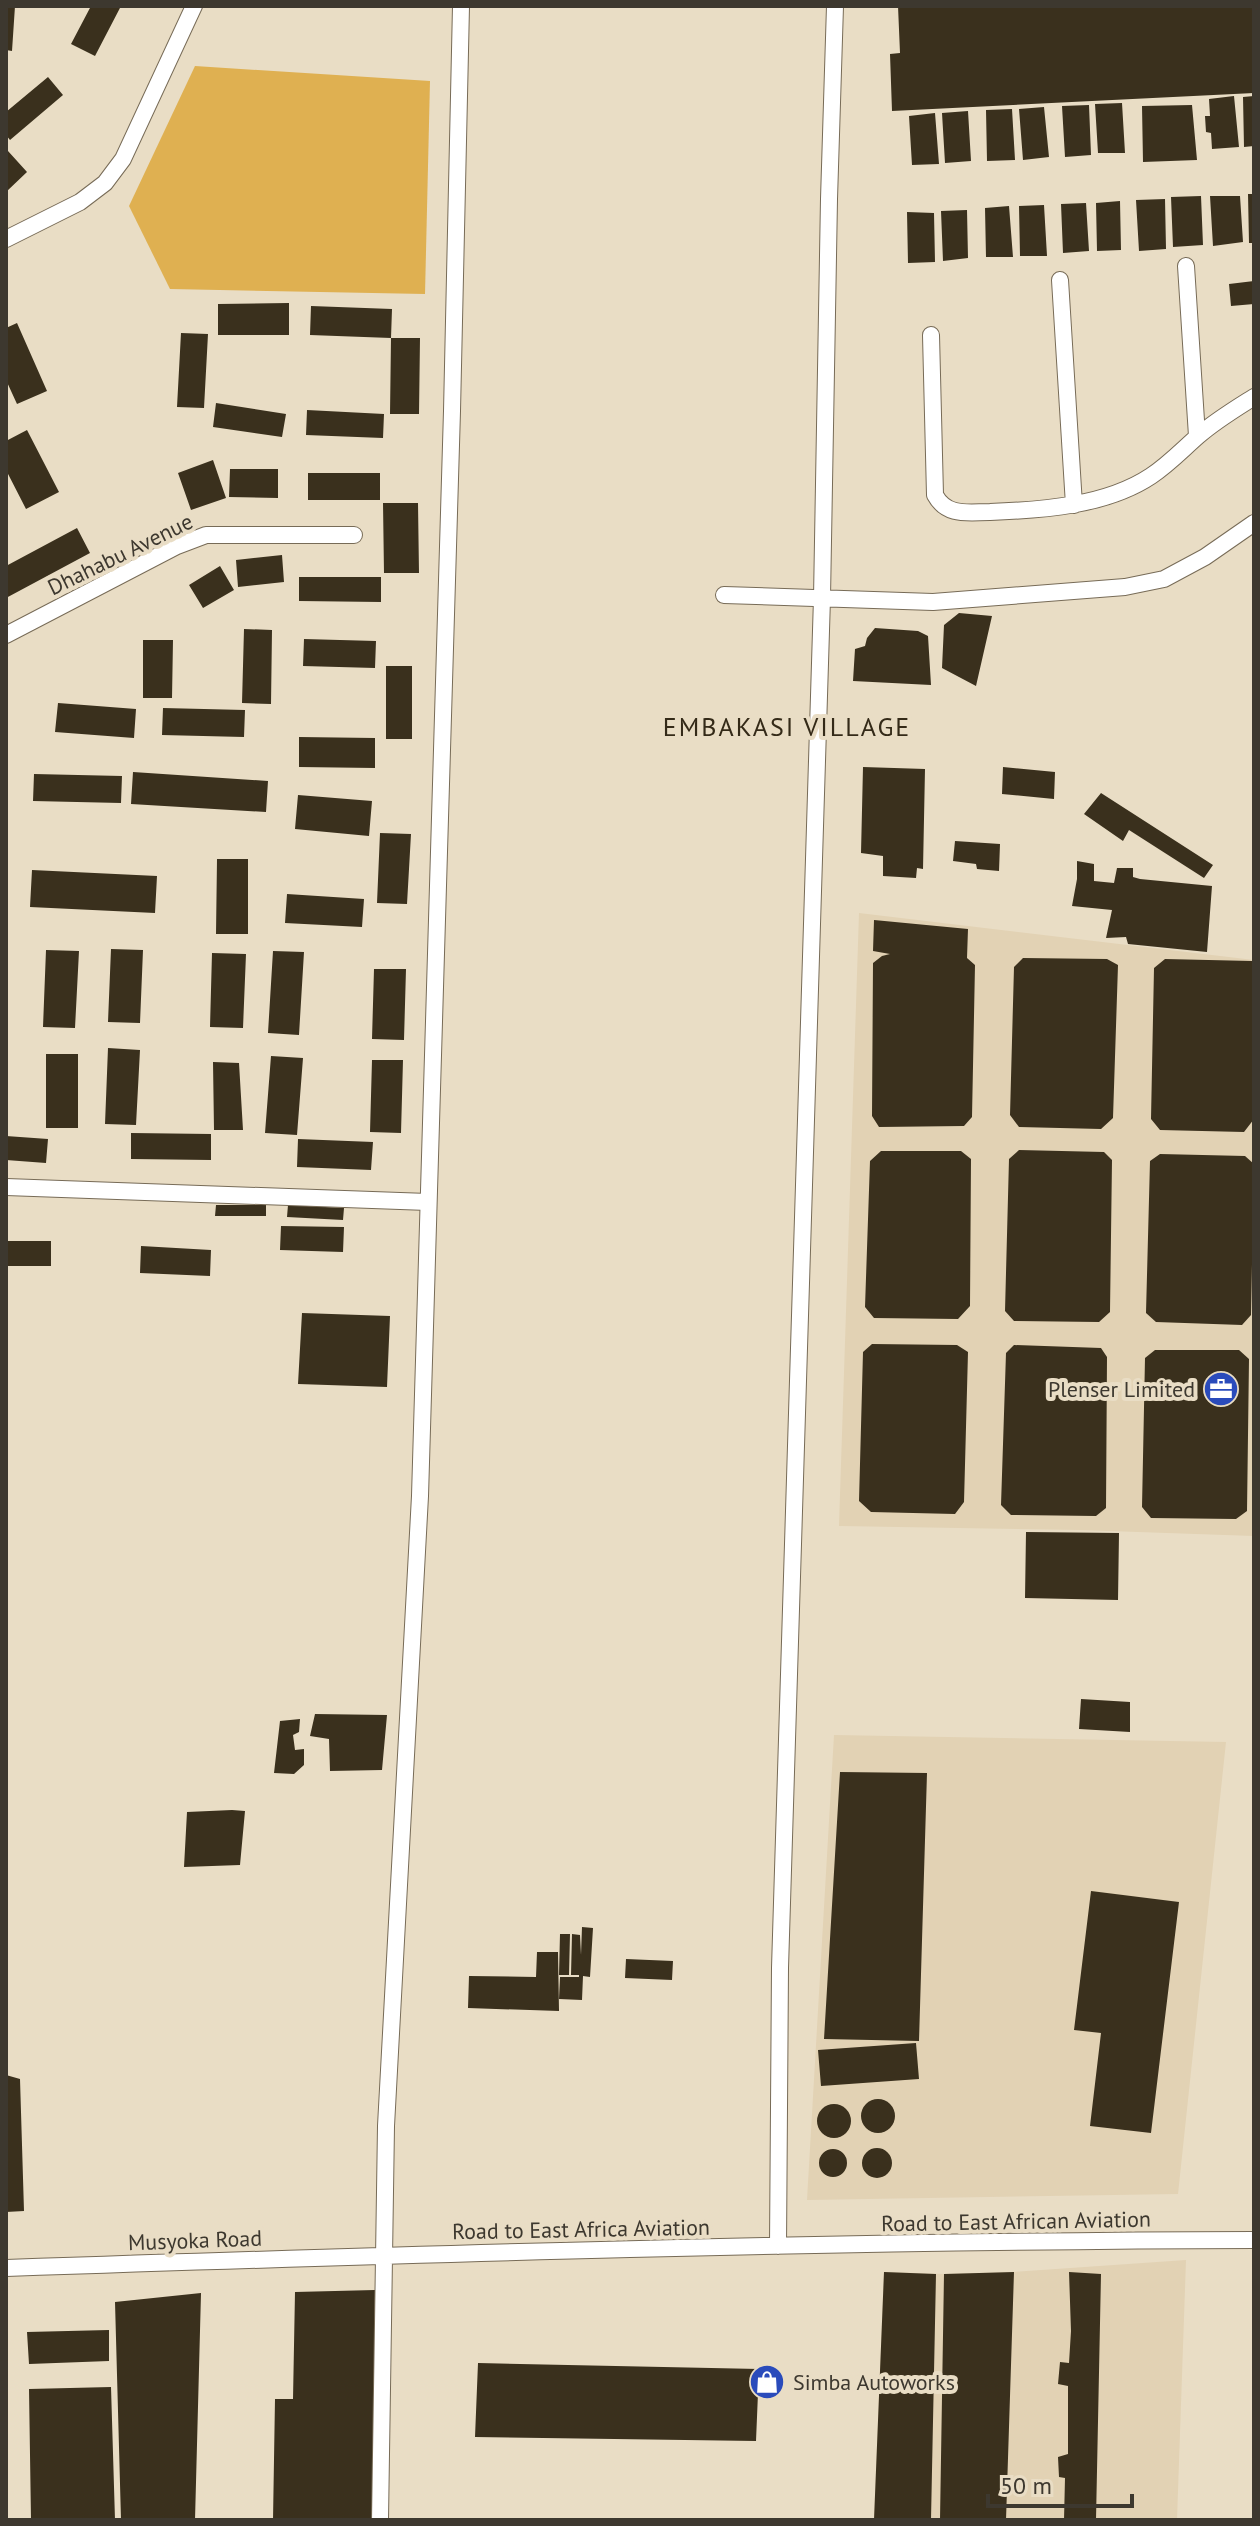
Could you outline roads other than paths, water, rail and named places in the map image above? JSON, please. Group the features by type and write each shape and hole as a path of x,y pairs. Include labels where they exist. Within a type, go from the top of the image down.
{"street":[{"path":"6,239 80,202 105,183 123,159 194,6"},
{"path":"380,2520 386,2126 420,1496 461,6"},
{"path":"778,2246 780,1968 822,598 835,6"},
{"path":"1186,266 1197,436"},
{"path":"1060,280 1074,505"},
{"path":"931,335 934,484 939,503 956,513 1074,505 1113,493 1147,478 1174,460 1197,436 1254,397"},
{"path":"724,595 933,602 1125,587 1164,579 1205,557 1254,523"},
{"name":"Dhahabu Avenue","path":"6,635 142,567 177,546 206,535 354,535"},
{"path":"6,1187 428,1202"},
{"name":"Road to East African Aviation","path":"778,2246 1254,2240"},
{"name":"Road to East Africa Aviation","path":"384,2255 778,2246"},
{"name":"Musyoka Road","path":"6,2268 384,2255"}],"place":[{"name":"Plenser Limited","path":"1221,1389"},
{"name":"Simba Autoworks","path":"767,2382"}],"district":[{"name":"EMBAKASI VILLAGE","path":"787,726"}]}
